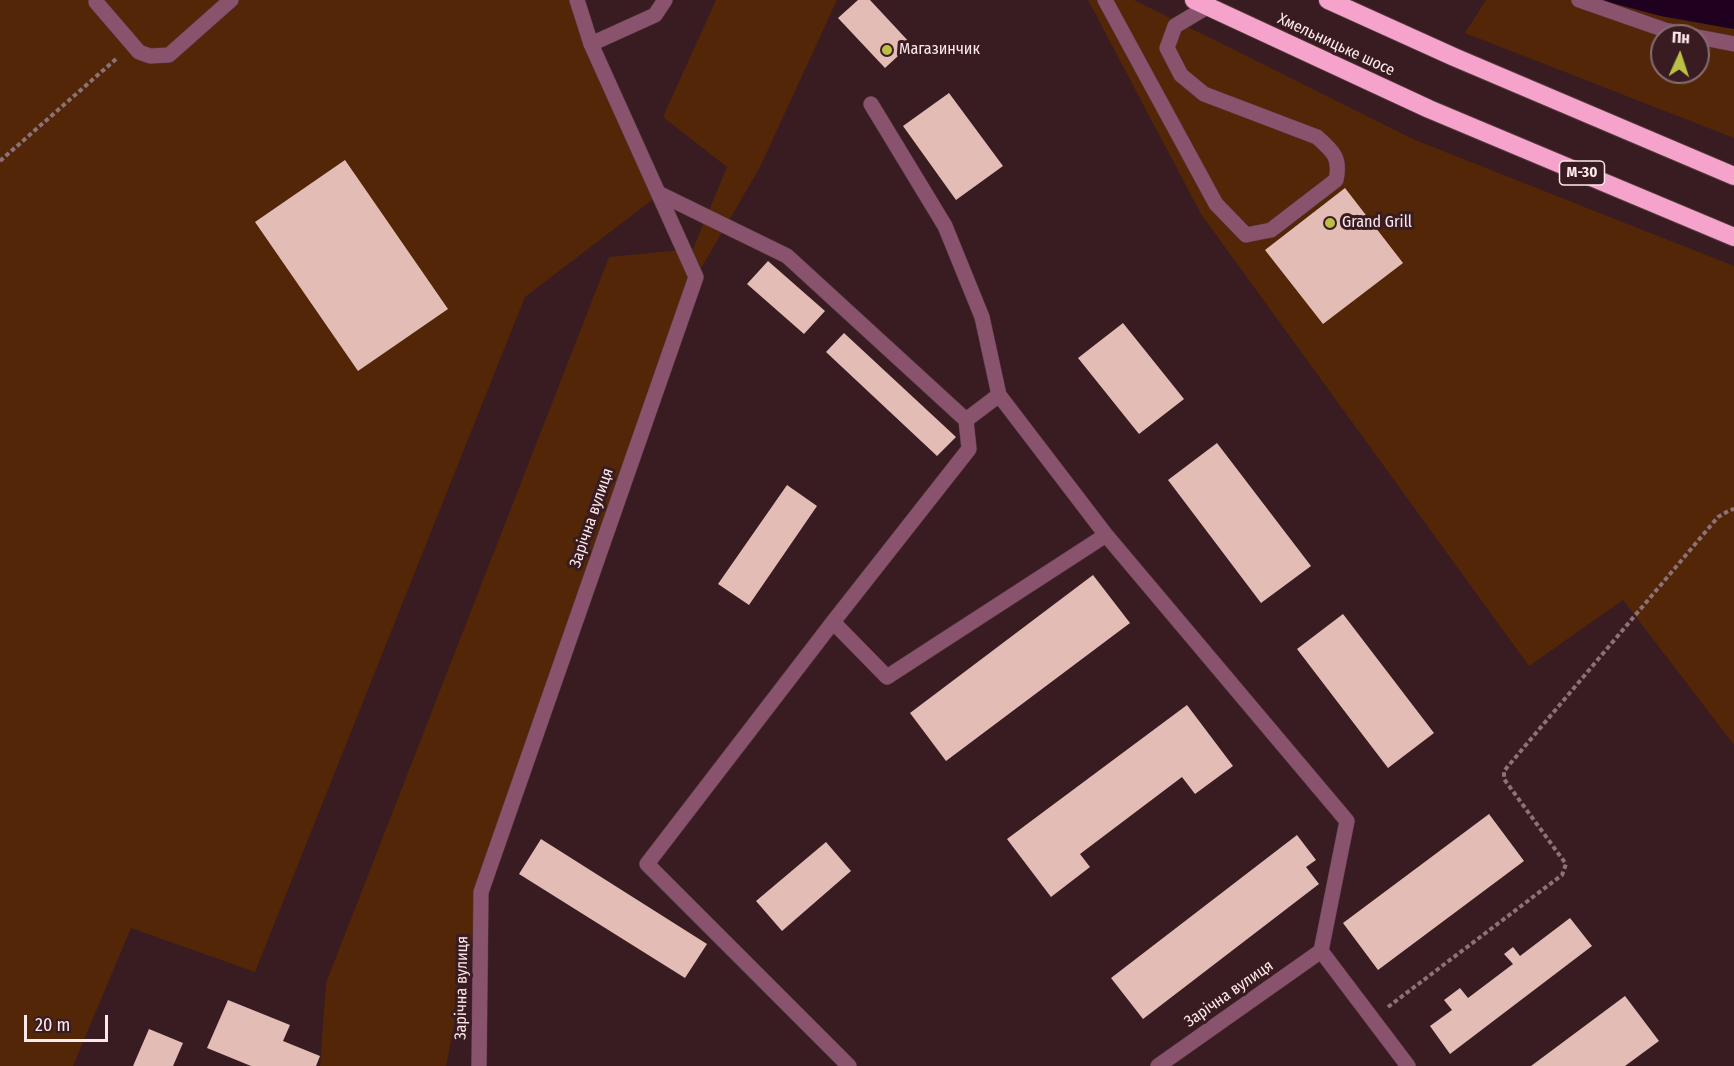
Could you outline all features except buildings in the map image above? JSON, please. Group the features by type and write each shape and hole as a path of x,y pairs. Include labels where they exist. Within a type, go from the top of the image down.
{"highway":[{"path":"1328,0 1454,57 1734,176"},
{"name":"Хмельницьке шосе","path":"1201,3 1429,109 1734,237"}],"street":[{"path":"96,2 139,52 150,56 169,55 231,0"},
{"name":"Зарічна вулиця","path":"479,1066 481,892 696,277 591,44 578,0"},
{"path":"591,44 656,15 665,0"},
{"path":"1105,0 1216,204 1246,235 1271,230 1336,180 1339,168 1333,150 1317,137 1204,94 1181,75 1167,48 1175,26 1201,3"},
{"path":"1579,0 1650,25"},
{"path":"1710,39 1734,44"},
{"path":"871,104 945,226 982,317 999,395 1106,535 1347,821 1321,951 1408,1066"},
{"path":"660,194 787,256 966,420 969,449 647,864 849,1066"},
{"path":"966,420 999,395"},
{"path":"833,622 887,676 1106,535"},
{"name":"Зарічна вулиця","path":"1158,1066 1321,951"}],"path":[{"path":"0,160 132,45"},
{"path":"1372,1019 1562,875 1566,864 1504,779 1504,771 1718,517 1734,509"}],"shaded area":[{"path":"0,0 577,0 660,194 525,297 255,972 131,928 73,1066 0,1066"},
{"path":"716,0 837,0 760,167 696,277 481,892 446,1066 320,1066 326,983 609,257 693,249 727,167 663,117"},
{"path":"1088,0 1134,0 1415,140 1734,266 1734,745 1623,600 1529,666 1201,214"},
{"path":"1486,0 1601,0 1661,16 1706,24 1650,24 1650,84 1710,84 1710,25 1734,29 1734,138 1465,33"},
{"path":"1601,0 1734,0 1734,29 1661,16"}],"place":[{"name":"Магазинчик","path":"887,50"},
{"name":"Grand Grill","path":"1330,223"}]}
